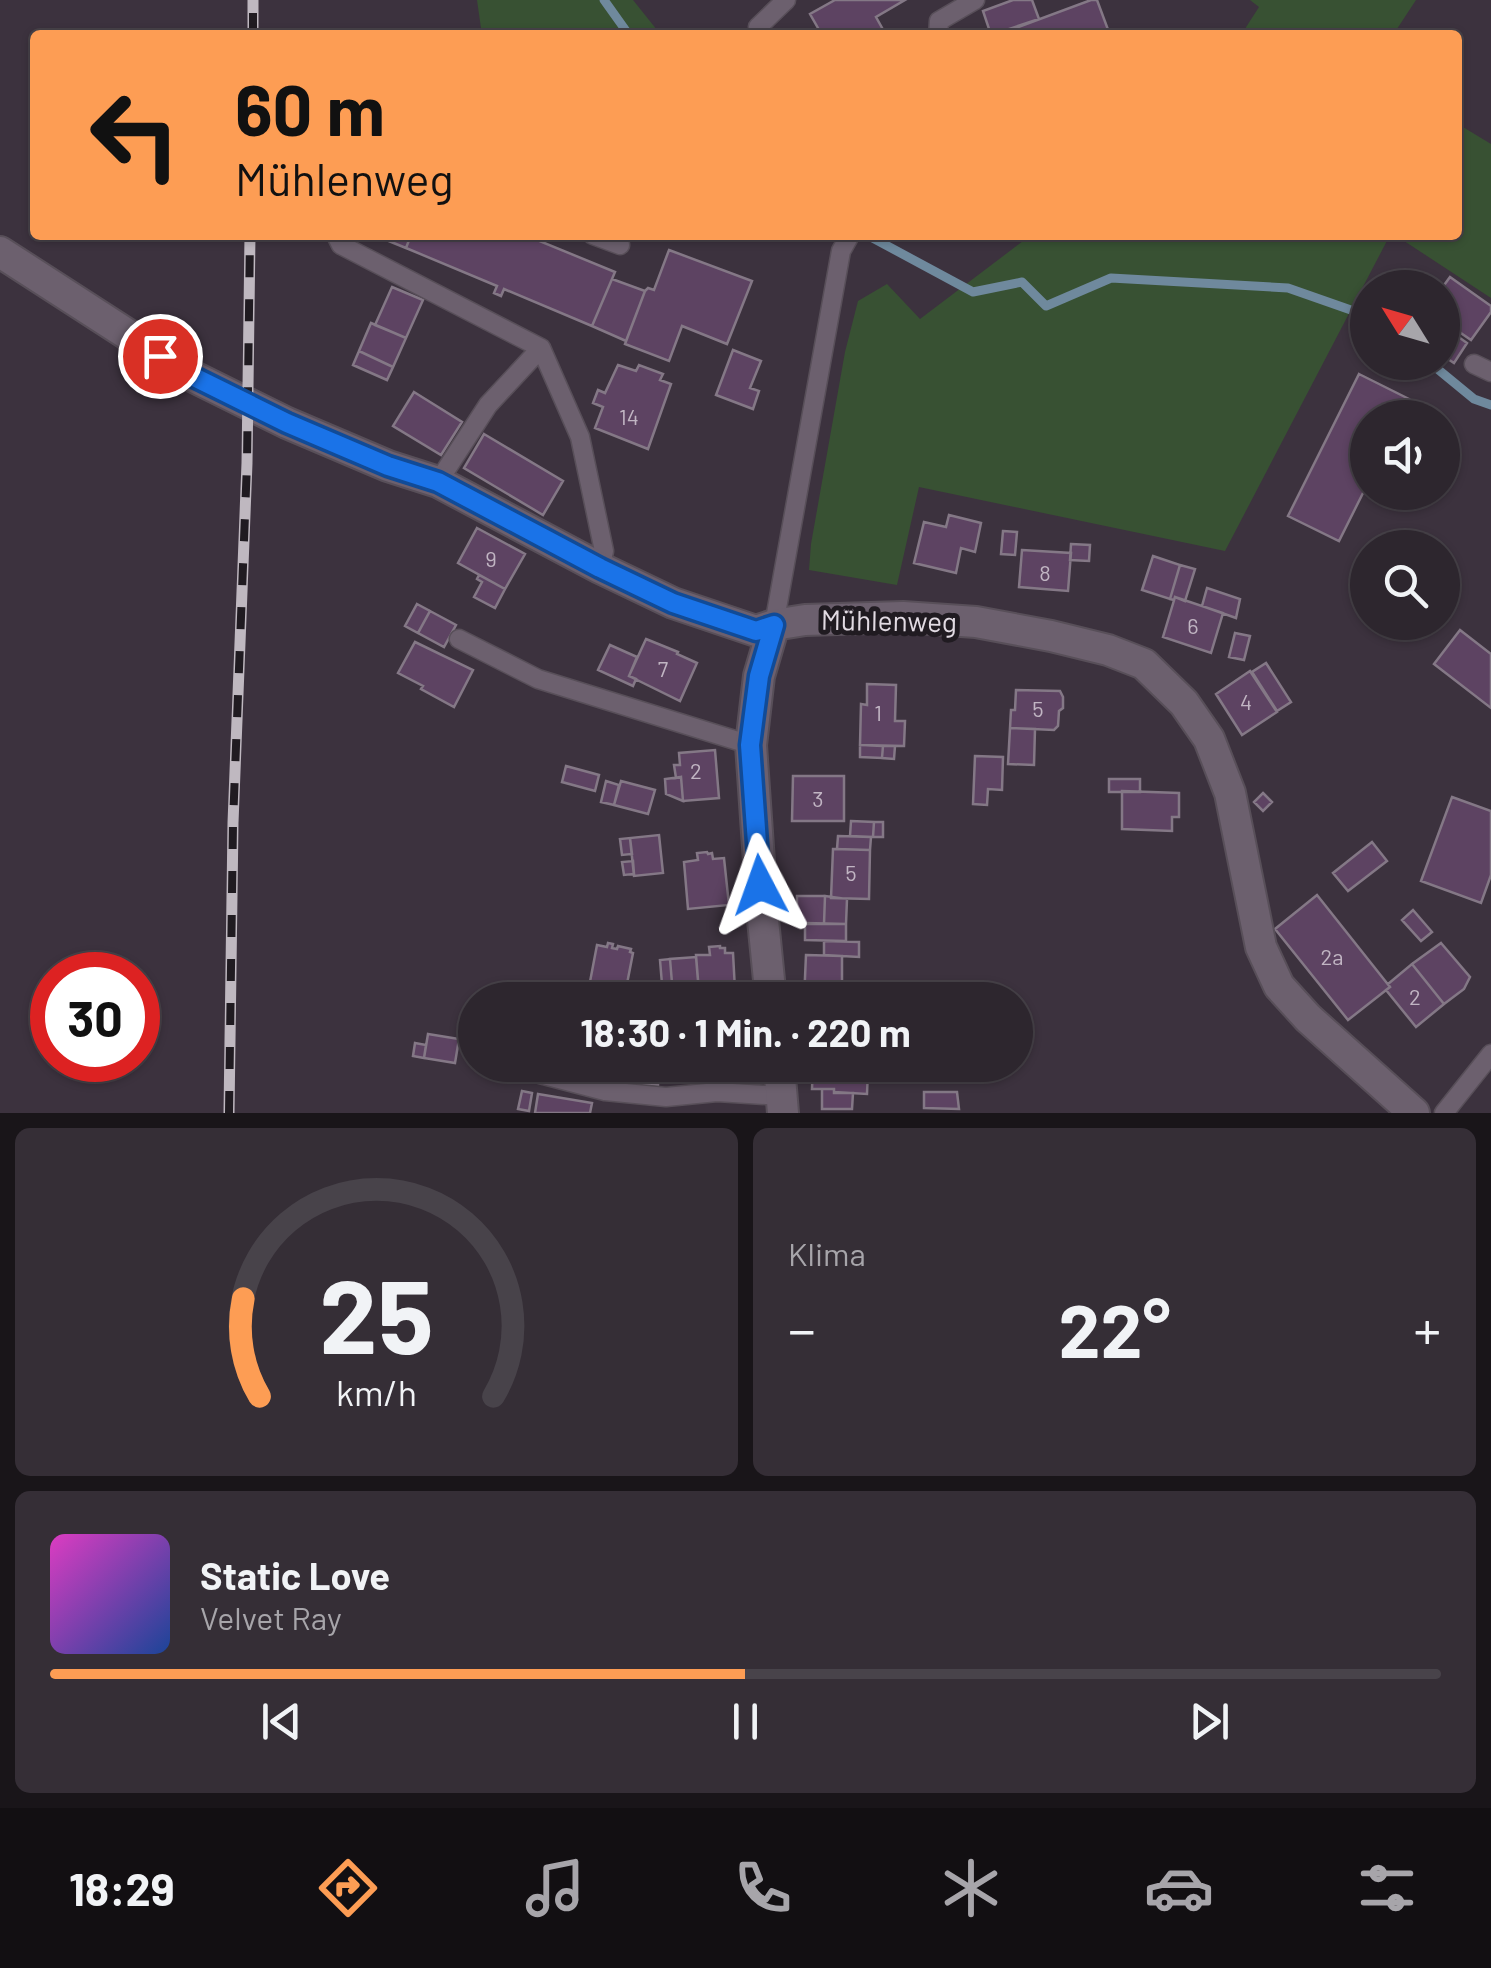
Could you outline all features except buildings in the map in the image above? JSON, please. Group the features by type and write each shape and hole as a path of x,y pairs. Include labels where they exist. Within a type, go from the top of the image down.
{"street":[{"name":"Mühlenweg","path":"0,252 192,376 388,466 438,482 673,603 756,631 806,620 902,617 976,622 1089,645 1144,664 1184,703 1209,739 1230,793 1261,948 1279,986 1308,1018 1414,1113"},
{"path":"769,982 750,745 759,676 774,625"}],"lane":[{"path":"760,30 758,27 786,0"},
{"path":"938,30 939,21 975,0"},
{"path":"338,240 341,245 541,348 580,437 604,551 600,568"},
{"path":"606,240 620,245"},
{"path":"774,625 841,251 847,240"},
{"path":"438,482 488,404 541,348"},
{"path":"459,639 538,679 750,745"},
{"path":"1444,1113 1491,1054"},
{"path":"571,1082 605,1091 666,1097 717,1092 783,1105"}],"green space":[{"path":"477,0 633,0 657,30 481,30"},
{"path":"1250,0 1416,0 1396,30 1244,30 1259,7"},
{"path":"1462,126 1491,144 1491,298 1460,278 1460,270 1448,270 1403,240 1462,240"},
{"path":"1024,240 1387,240 1372,270 1350,270 1350,312 1225,551 919,487 897,585 809,570 845,352 858,301 887,284 920,319"}],"waterway":[{"path":"604,0 625,30"},
{"path":"876,240 973,292 1022,282 1046,306 1111,278 1288,288 1350,310"},
{"path":"1451,380 1474,399 1491,405"}],"railway":[{"path":"253,0 253,30"},
{"path":"229,1113 250,240"}],"route":[{"path":"160,356 287,423 388,466 438,482 673,603 756,631 774,625 759,676 750,745 760,885"}]}
